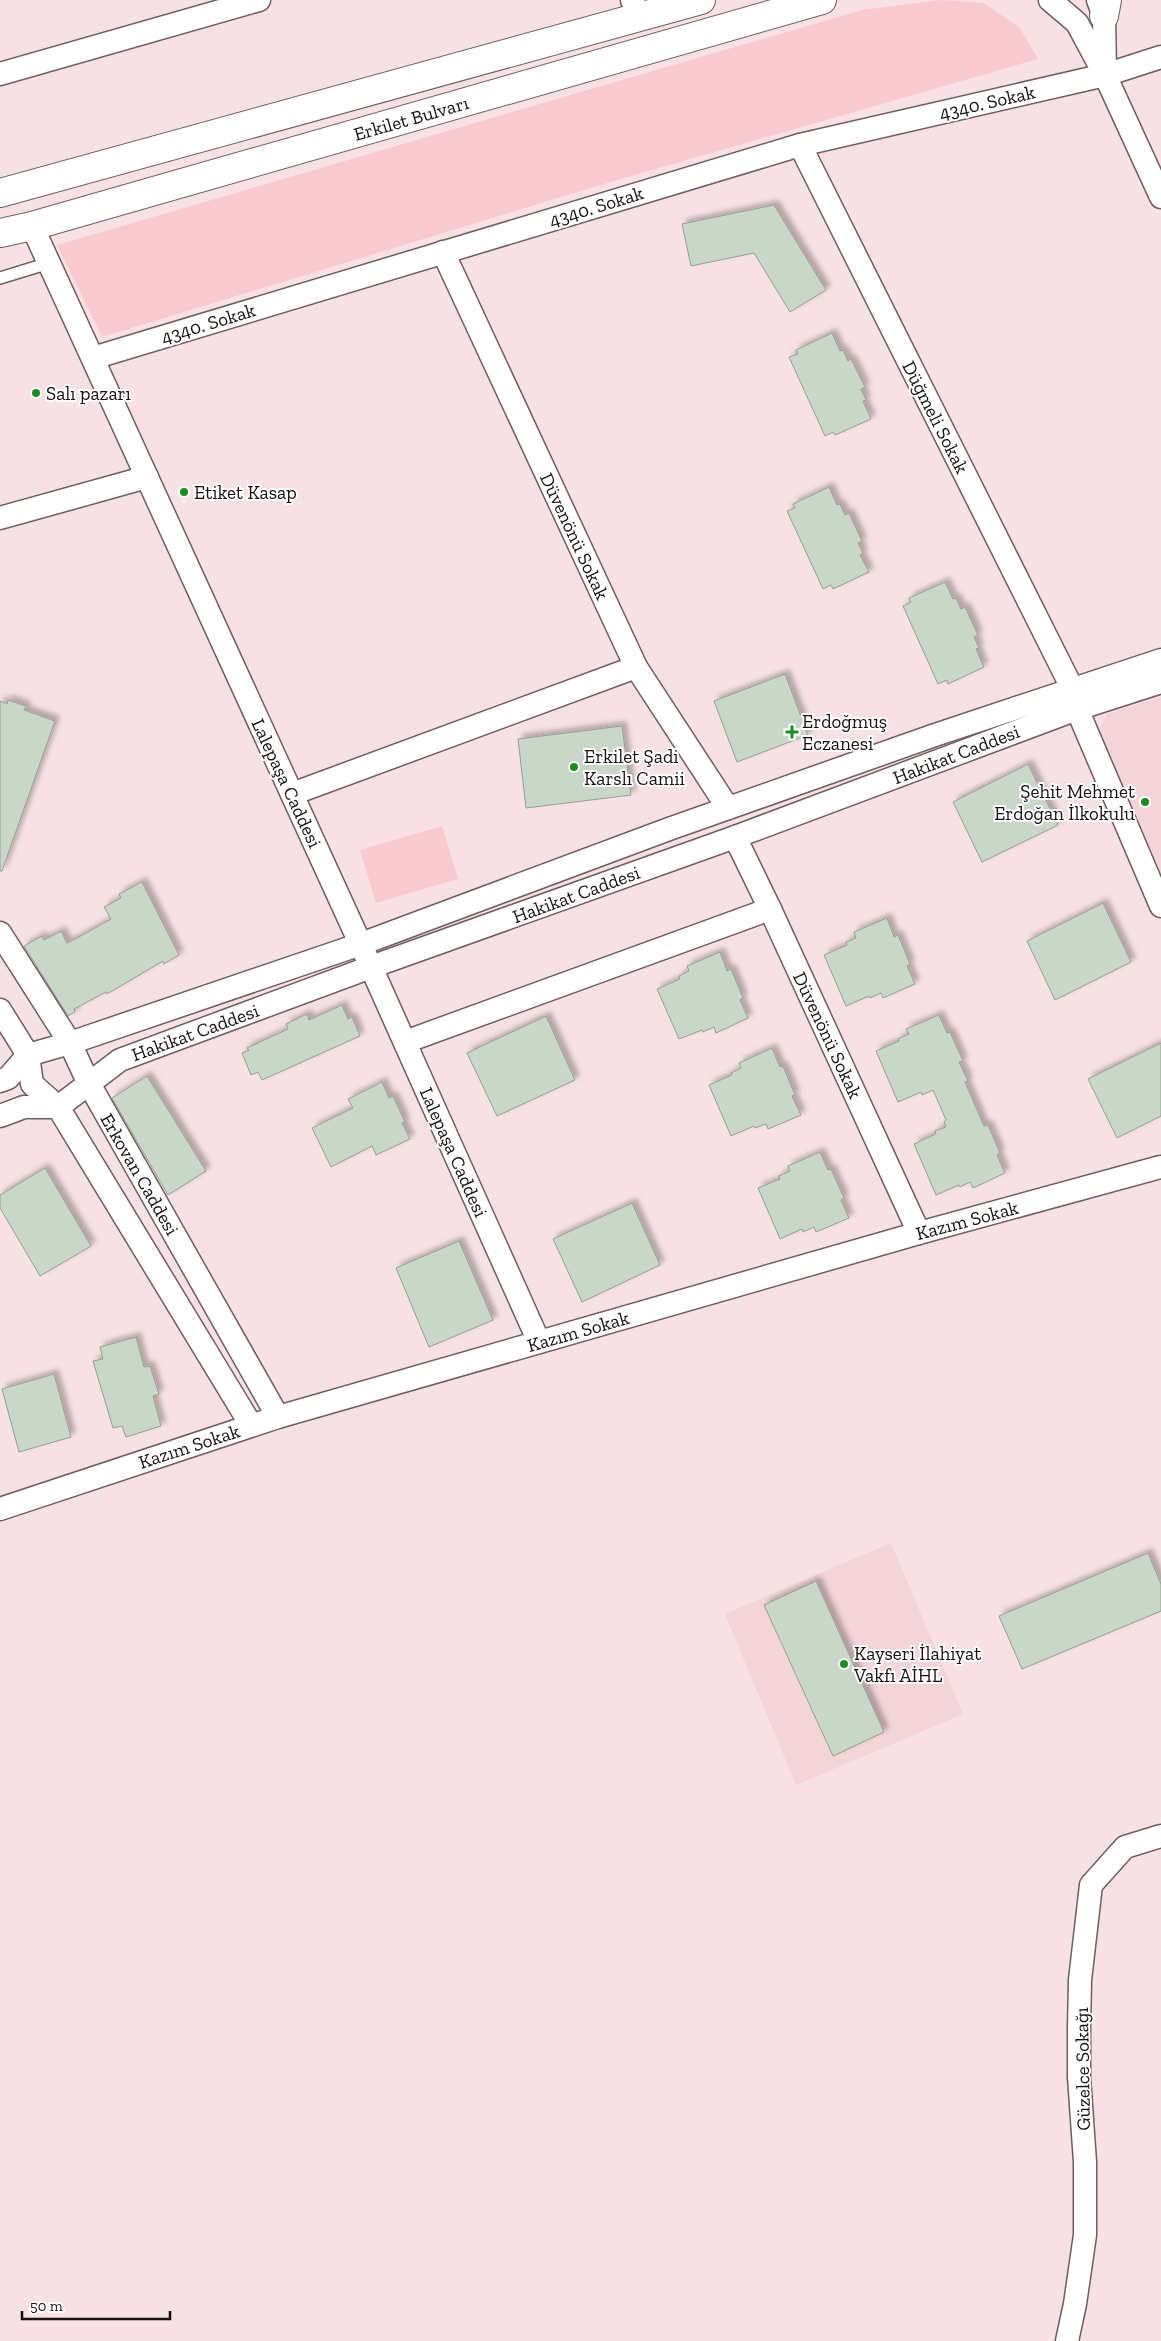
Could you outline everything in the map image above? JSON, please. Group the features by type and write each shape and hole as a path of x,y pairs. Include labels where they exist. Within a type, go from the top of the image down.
{"main road":[{"name":"Erkilet Bulvarı","path":"0,193 636,8 701,0"},
{"name":"Erkilet Bulvarı","path":"0,233 32,226 822,0"}],"street":[{"path":"0,74 259,0"},
{"path":"1050,0 1077,23 1105,76 1161,197"},
{"path":"1103,5 1105,76"},
{"name":"4340. Sokak","path":"93,358 800,145 1105,76 1161,57"},
{"name":"Düğmeli Sokak","path":"800,145 1075,699 1161,906"},
{"name":"Lalepaşa Caddesi","path":"32,226 361,944 540,1342"},
{"name":"Düvenönü Sokak","path":"443,252 636,667 728,808"},
{"path":"0,518 147,477"},
{"name":"Hakikat Caddesi","path":"58,1107 88,1082 120,1060 371,966 735,837 1075,699 1161,660"},
{"path":"292,794 636,667"},
{"name":"Hakikat Caddesi","path":"28,1055 361,944 728,808 935,735 1075,699 1161,682"},
{"name":"Düvenönü Sokak","path":"735,837 919,1233"},
{"path":"405,1042 770,909"},
{"name":"Erkovan Caddesi","path":"0,932 70,1042 88,1082 278,1417"},
{"name":"Erkovan Caddesi","path":"0,1010 28,1055 32,1084 58,1107 251,1425"},
{"path":"0,1081 8,1078 28,1055"},
{"path":"0,1116 24,1107 58,1107"},
{"name":"Kazım Sokak","path":"0,1509 278,1417 919,1233 1161,1172"},
{"name":"Güzelce Sokağı","path":"1067,2341 1075,2304 1084,2235 1085,2162 1079,2028 1080,1980 1091,1885 1125,1846 1161,1836"}],"lane":[{"path":"0,278 49,263"}],"shaded area":[{"path":"941,0 984,3 1020,28 1038,59 614,181 102,337 57,245 862,10"},
{"name":"Şehit Mehmet Erdoğan İlkokulu","path":"1161,697 1161,874 1099,731 1107,714"},
{"path":"442,826 458,879 376,903 360,850"},
{"name":"Kayseri İlahiyat Vakfı AİHL","path":"891,1543 963,1714 796,1785 725,1614"}],"building":[{"path":"774,205 826,290 790,312 754,253 691,266 682,224"},
{"path":"832,333 840,351 843,350 848,361 851,359 865,387 861,389 866,400 863,401 871,419 835,435 833,432 825,436 789,357 798,354 796,350"},
{"path":"829,487 837,505 840,504 845,515 849,513 862,541 858,543 863,553 860,555 869,572 833,589 831,585 823,589 787,511 795,508 793,504"},
{"path":"945,582 953,599 956,598 961,609 965,607 978,635 974,637 979,648 976,649 984,667 948,684 947,680 938,684 903,606 911,602 909,598"},
{"path":"785,674 808,735 737,762 714,701"},
{"path":"8,700 26,706 24,710 55,721 2,871 0,871 0,701 7,704"},
{"name":"Erkilet Şadi Karslı Camii","path":"622,726 631,795 526,808 518,739"},
{"path":"1028,764 1058,825 982,862 953,802"},
{"path":"142,882 179,955 164,964 163,961 107,994 106,992 74,1009 75,1012 68,1016 24,946 42,936 44,940 61,931 67,943 77,938 111,919 104,907 121,898 119,894"},
{"path":"1103,903 1131,962 1055,1000 1027,941"},
{"path":"887,918 894,937 898,935 910,964 907,966 915,984 883,998 881,993 846,1006 824,955 847,945 846,942 856,938 854,932"},
{"path":"720,952 727,971 731,969 743,998 740,1000 748,1018 716,1033 714,1027 679,1039 657,989 680,979 679,976 689,971 687,966"},
{"path":"342,1005 348,1019 352,1017 360,1036 262,1080 258,1072 251,1075 242,1053 249,1050 247,1048 288,1029 286,1024 307,1014 309,1020"},
{"path":"939,1015 947,1033 950,1032 963,1061 959,1062 968,1081 965,1082 984,1126 988,1125 1000,1153 997,1155 1005,1173 973,1188 970,1182 936,1195 914,1144 936,1134 935,1131 946,1127 944,1122 946,1120 933,1090 922,1095 921,1092 898,1102 876,1051 899,1041 898,1039 909,1034 906,1029"},
{"path":"546,1016 575,1080 497,1116 467,1053"},
{"path":"1161,1043 1161,1116 1117,1138 1088,1079"},
{"path":"772,1048 780,1067 783,1066 795,1095 792,1096 801,1115 768,1129 766,1124 755,1128 754,1126 731,1136 709,1085 732,1075 731,1073 741,1068 739,1063"},
{"path":"147,1076 206,1171 168,1195 112,1098"},
{"path":"382,1082 389,1098 393,1096 405,1122 402,1123 410,1139 376,1155 372,1146 331,1167 312,1128 353,1108 348,1099"},
{"path":"820,1152 828,1170 831,1169 844,1198 841,1200 849,1218 816,1232 814,1227 803,1232 802,1229 780,1239 758,1188 780,1179 779,1176 790,1171 788,1166"},
{"path":"45,1168 91,1246 40,1276 0,1208 0,1195"},
{"path":"632,1203 660,1265 582,1302 553,1239"},
{"path":"459,1241 493,1320 429,1347 396,1268"},
{"path":"136,1337 144,1367 150,1366 159,1394 153,1396 161,1426 126,1437 122,1426 113,1428 93,1361 103,1359 100,1347"},
{"path":"54,1374 71,1437 19,1452 2,1389"},
{"path":"1148,1553 1161,1584 1161,1611 1022,1669 999,1616"},
{"path":"816,1581 884,1732 833,1756 764,1605"}],"place":[{"name":"Salı pazarı","path":"36,393"},
{"name":"Etiket Kasap","path":"184,492"},
{"name":"Erdoğmuş Eczanesi","path":"792,732"},
{"name":"Erkilet Şadi Karslı Camii","path":"574,767"},
{"name":"Şehit Mehmet Erdoğan İlkokulu","path":"1145,802"},
{"name":"Kayseri İlahiyat Vakfı AİHL","path":"844,1664"}]}
